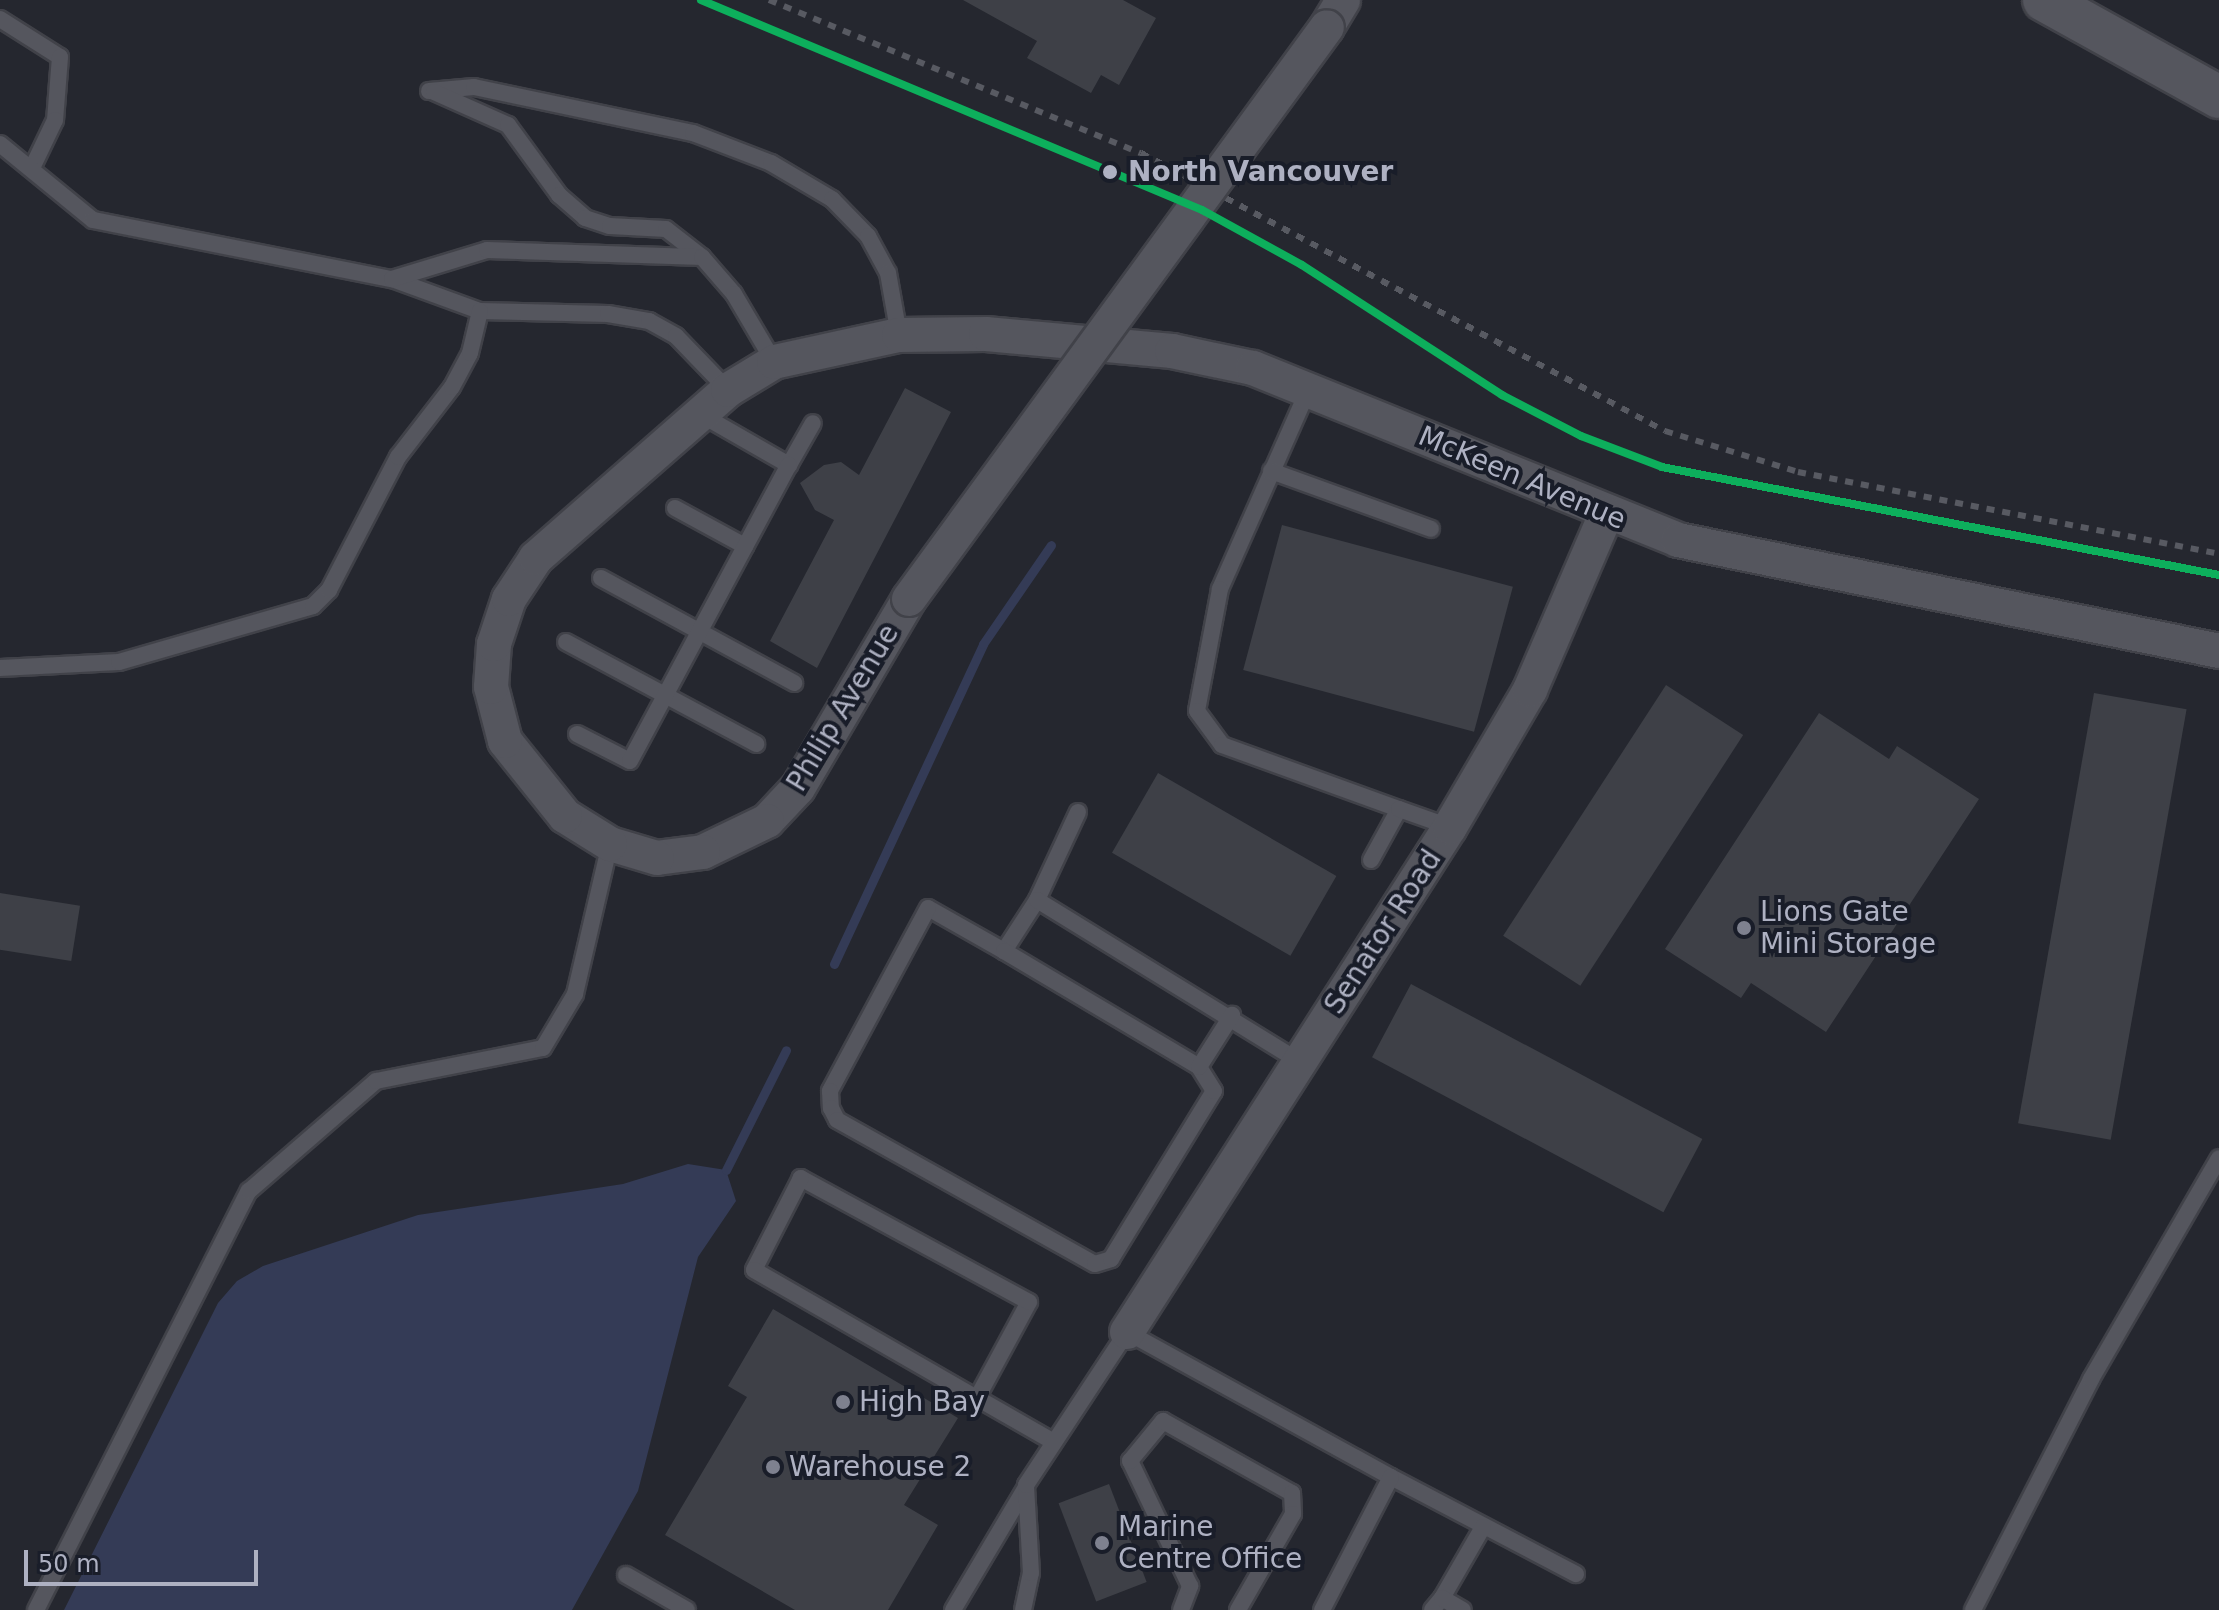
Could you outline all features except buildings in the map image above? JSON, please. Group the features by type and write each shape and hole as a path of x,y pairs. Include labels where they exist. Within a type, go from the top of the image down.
{"street":[{"path":"2044,0 2219,97"},
{"name":"Philip Avenue","path":"827,348 774,362 728,390 536,558 509,599 494,644 491,687 505,741 565,816 610,844 657,858 703,852 767,821 817,761 909,599 1335,13"},
{"name":"McKeen Avenue","path":"827,348 899,335 986,334 1172,351 1253,368 1309,388 1606,514 1743,555 2219,651"},
{"name":"Senator Road","path":"1127,1332 1450,827 1530,690 1606,514"}],"lane":[{"path":"0,19 60,57 55,120 33,166"},
{"path":"774,362 734,294 702,257 666,229 610,226 585,218 559,195 508,125 429,91 474,87 505,93 693,133 771,163 832,199 868,236 888,273 899,335"},
{"path":"0,144 33,166 93,220 392,279 480,311 608,314 649,321 676,336 728,390"},
{"path":"392,279 487,250 702,257"},
{"path":"0,668 119,662 313,606 329,590 398,457 452,387 470,353 480,311"},
{"path":"1309,388 1220,589 1197,711 1222,745 1450,827"},
{"path":"700,414 789,465"},
{"path":"577,734 630,761 813,423"},
{"path":"1271,471 1431,529"},
{"path":"675,508 745,546"},
{"path":"601,578 794,683"},
{"path":"566,642 756,744"},
{"path":"1371,860 1399,809"},
{"path":"1004,951 1037,900 1078,812"},
{"path":"36,1610 249,1191 376,1081 543,1048 575,994 610,844"},
{"path":"1037,900 1232,1015 1300,1062"},
{"path":"928,908 1004,951 1199,1067 1214,1091 1111,1259 1095,1264 837,1120 830,1091 928,908"},
{"path":"1199,1067 1232,1015"},
{"path":"1973,1610 2091,1379 2219,1158"},
{"path":"977,1398 1029,1302 801,1178 754,1270 977,1398 1052,1441"},
{"path":"953,1610 1052,1441 1127,1332 1483,1527 1576,1574"},
{"path":"1181,1610 1190,1586 1130,1461 1163,1421 1292,1493 1293,1514 1238,1610"},
{"path":"1322,1610 1391,1477"},
{"path":"1023,1610 1031,1573 1026,1485"},
{"path":"1463,1610 1437,1604 1483,1527"},
{"path":"626,1575 687,1610"}],"water":[{"path":"688,1164 726,1170 736,1201 698,1257 638,1491 572,1610 64,1610 218,1303 237,1281 263,1266 418,1215 623,1184"}],"waterway":[{"path":"834,964 983,644 1051,545"},
{"path":"726,1170 786,1050"}],"railway":[{"path":"769,0 1141,153 1665,431 1798,472 2219,554"}],"transit line":[{"path":"701,0 1202,210 1302,265 1502,395 1581,436 1662,467 2219,575"}],"place":[{"name":"North Vancouver","path":"1110,172"},
{"name":"Lions Gate Mini Storage","path":"1744,928"},
{"name":"High Bay","path":"843,1402"},
{"name":"Warehouse 2","path":"773,1467"},
{"name":"Marine Centre Office","path":"1102,1543"}]}
